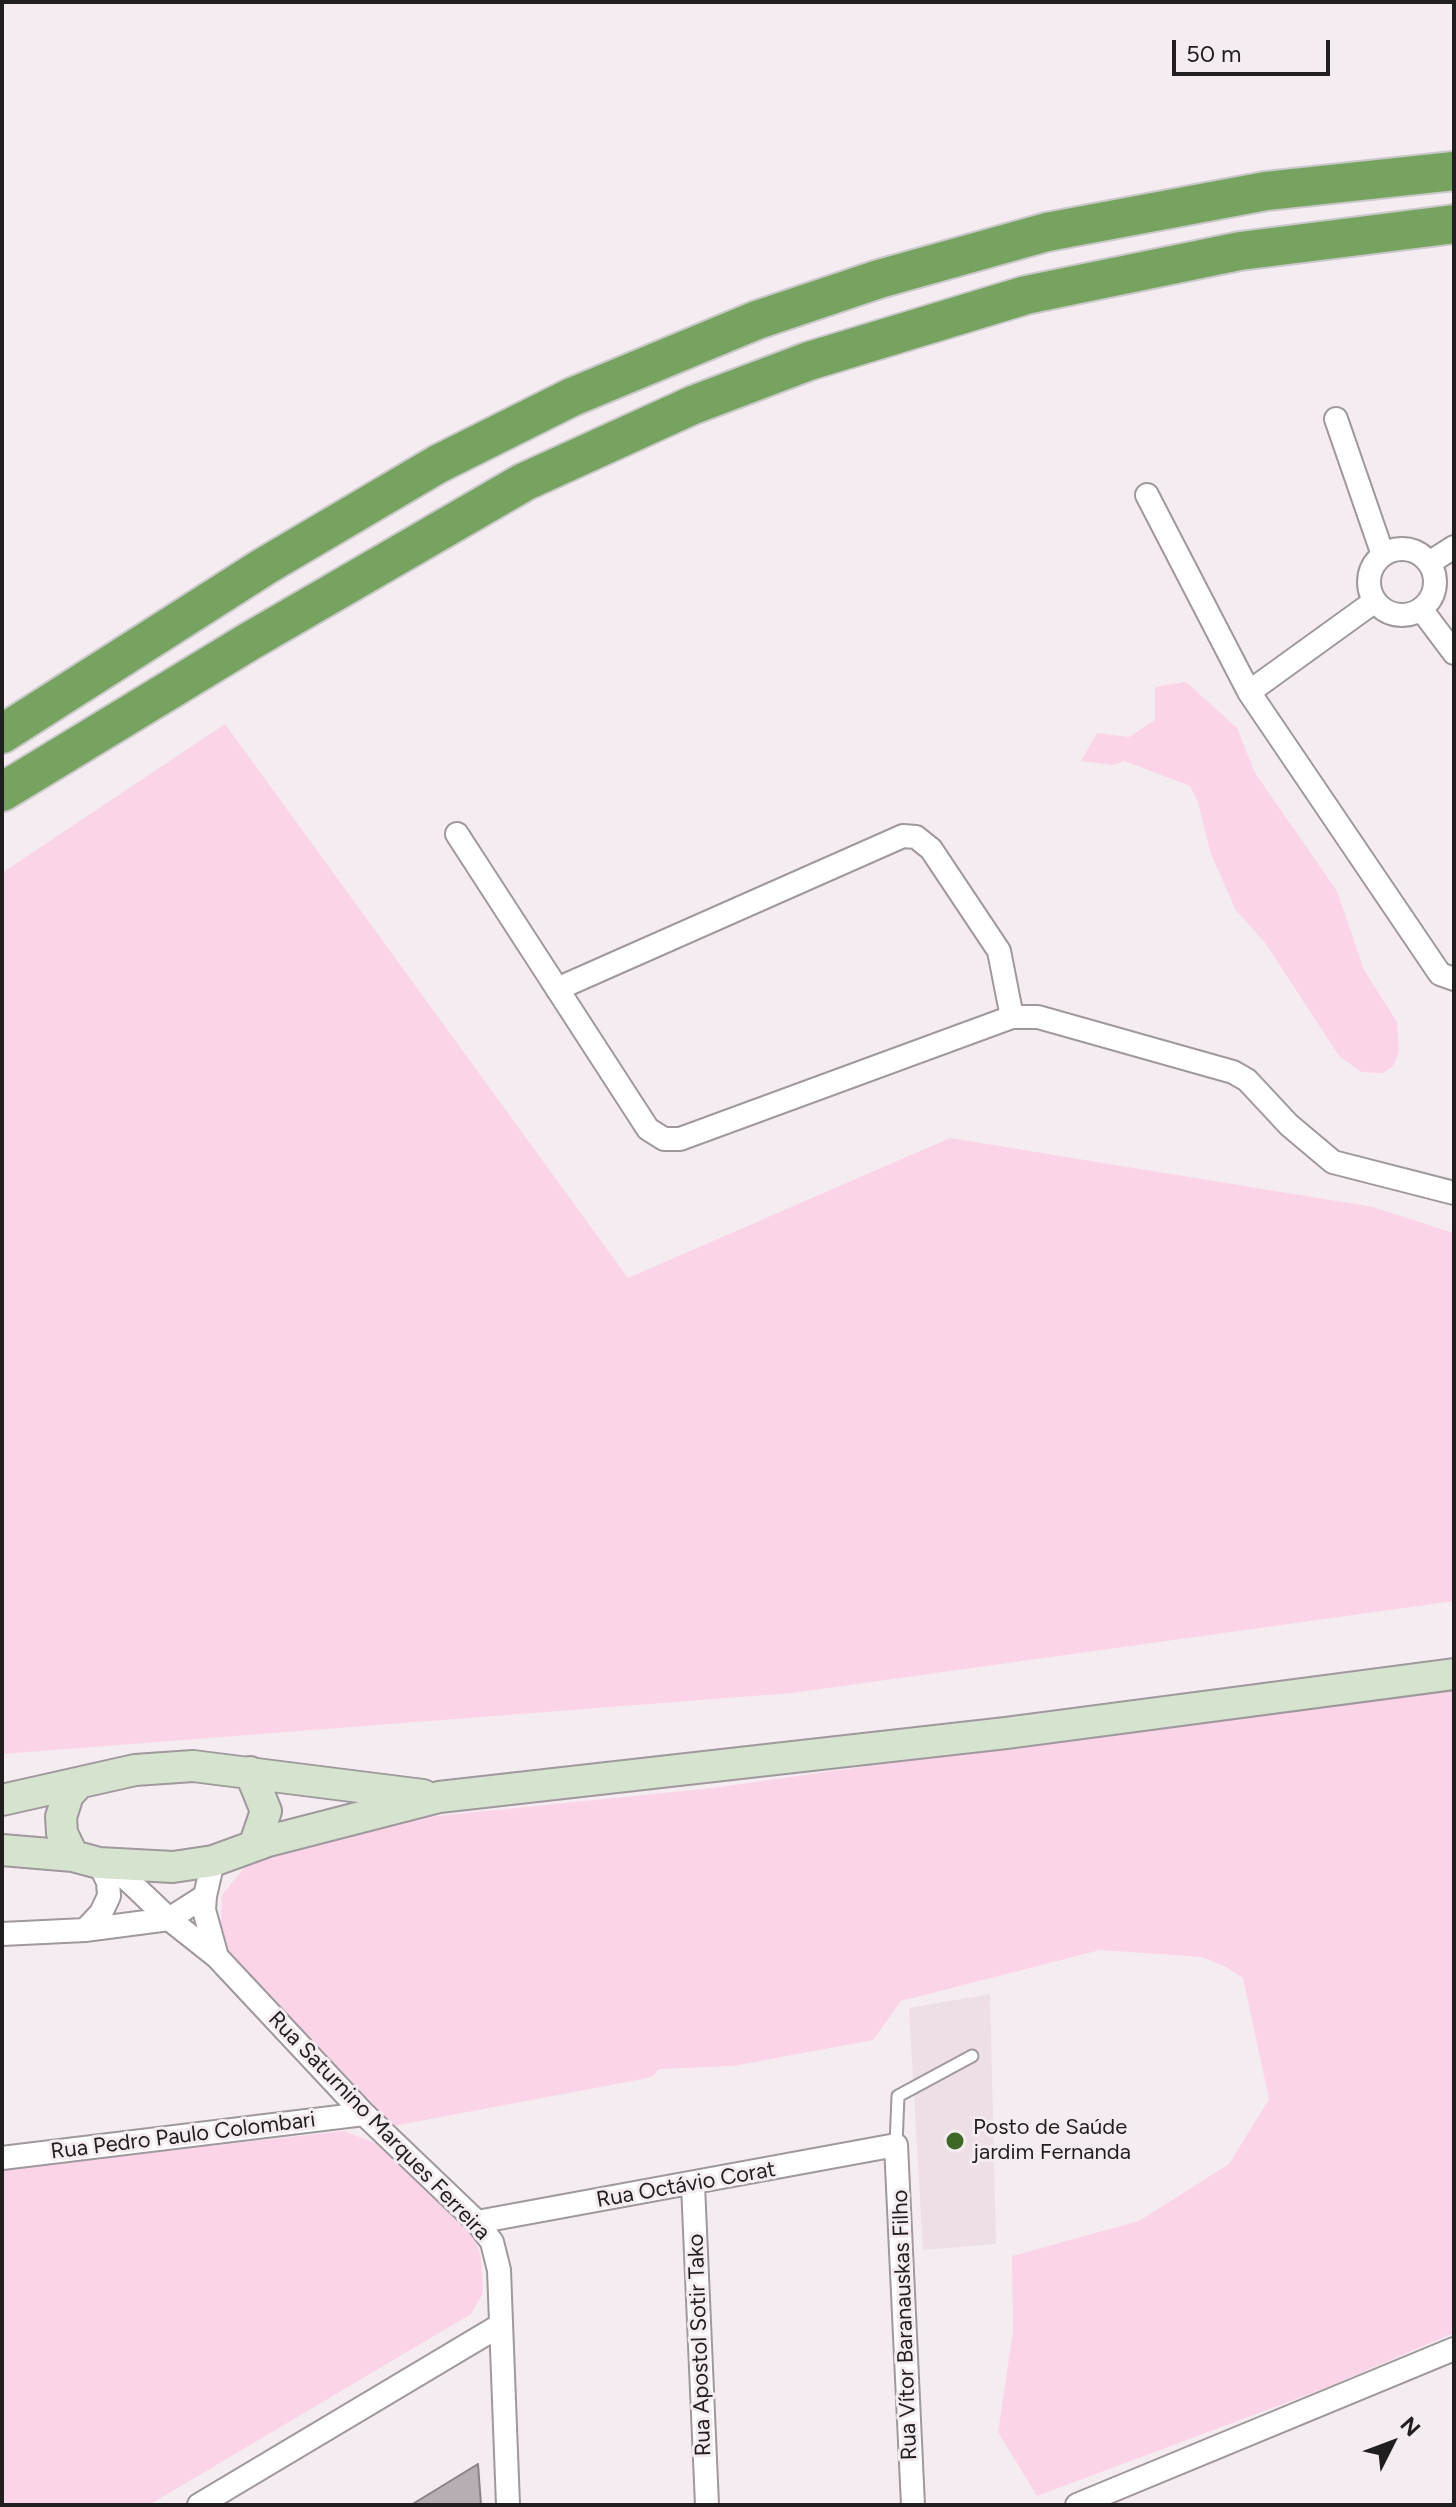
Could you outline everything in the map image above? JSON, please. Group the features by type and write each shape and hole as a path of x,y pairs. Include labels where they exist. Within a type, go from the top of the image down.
{"highway":[{"path":"2,734 265,566 438,464 572,397 757,320 893,274 1047,232 1266,191 1454,171"},
{"path":"2,792 262,634 524,482 693,405 809,361 1026,295 1240,251 1454,224"}],"main road":[{"path":"2,1850 173,1867 213,1861 254,1846 439,1797 1006,1733 1454,1674"},
{"path":"2,1800 135,1770 193,1766 439,1797"},
{"path":"250,1772 266,1811 254,1846"},
{"path":"79,1783 68,1795 61,1817 62,1833 94,1861"}],"street":[{"path":"1336,419 1383,555"},
{"path":"1147,495 1249,692 1440,974 1454,979"},
{"path":"1429,563 1454,547"},
{"path":"1403,549 1422,555 1429,563 1434,572 1434,593 1421,609 1402,615 1392,613 1375,601 1369,581 1376,562 1383,555 1403,549"},
{"path":"1249,692 1375,601"},
{"path":"1421,609 1454,653"},
{"path":"457,834 648,1129 664,1139 680,1139 1012,1017 1038,1017 1233,1072 1247,1080 1289,1125 1333,1162 1454,1193"},
{"path":"557,989 903,836 916,837 931,849 999,951 1012,1017"},
{"path":"85,1930 101,1913 109,1896 108,1882 94,1861"},
{"name":"Rua Saturnino Marques Ferreira","path":"94,1861 217,1957 364,2114 477,2222 492,2242 499,2270 508,2505"},
{"path":"2,1934 85,1930 169,1919 205,1896 213,1861"},
{"name":"Rua Saturnino Marques Ferreira","path":"205,1896 204,1910 217,1957"},
{"name":"Rua Pedro Paulo Colombari","path":"2,2158 364,2114"},
{"name":"Rua Octávio Corat","path":"477,2222 693,2185 896,2145"},
{"name":"Rua Vítor Baranauskas Filho","path":"896,2145 913,2505"},
{"name":"Rua Apostol Sotir Tako","path":"693,2185 707,2505"},
{"path":"199,2505 499,2326"},
{"path":"1077,2505 1454,2349"}],"lane":[{"path":"896,2145 898,2096 972,2056"}],"shaded area":[{"path":"1186,682 1237,728 1255,773 1337,891 1364,970 1397,1022 1399,1052 1393,1066 1383,1073 1361,1072 1339,1056 1266,944 1235,909 1210,851 1198,802 1190,786 1125,761 1113,765 1081,761 1097,733 1129,737 1155,720 1155,687"},
{"path":"225,724 628,1278 950,1138 1373,1207 1454,1233 1454,1601 792,1693 2,1754 2,873"},
{"path":"1454,1683 1454,2333 1320,2390 1037,2496 998,2432 1013,2332 1012,2256 1139,2221 1229,2164 1269,2099 1243,1978 1202,1957 1100,1950 901,2001 873,2040 733,2066 659,2069 653,2076 643,2079 393,2126 220,1942 222,1895 247,1864 388,1821 713,1788"},
{"name":"Posto de Saúde jardim Fernanda","path":"990,1994 996,2244 923,2250 909,2008"},
{"path":"344,2131 380,2145 475,2239 481,2258 483,2293 471,2314 149,2505 3,2505 2,2169"}],"building":[{"path":"478,2464 481,2505 411,2505"}],"place":[{"name":"Posto de Saúde jardim Fernanda","path":"955,2141"}]}
